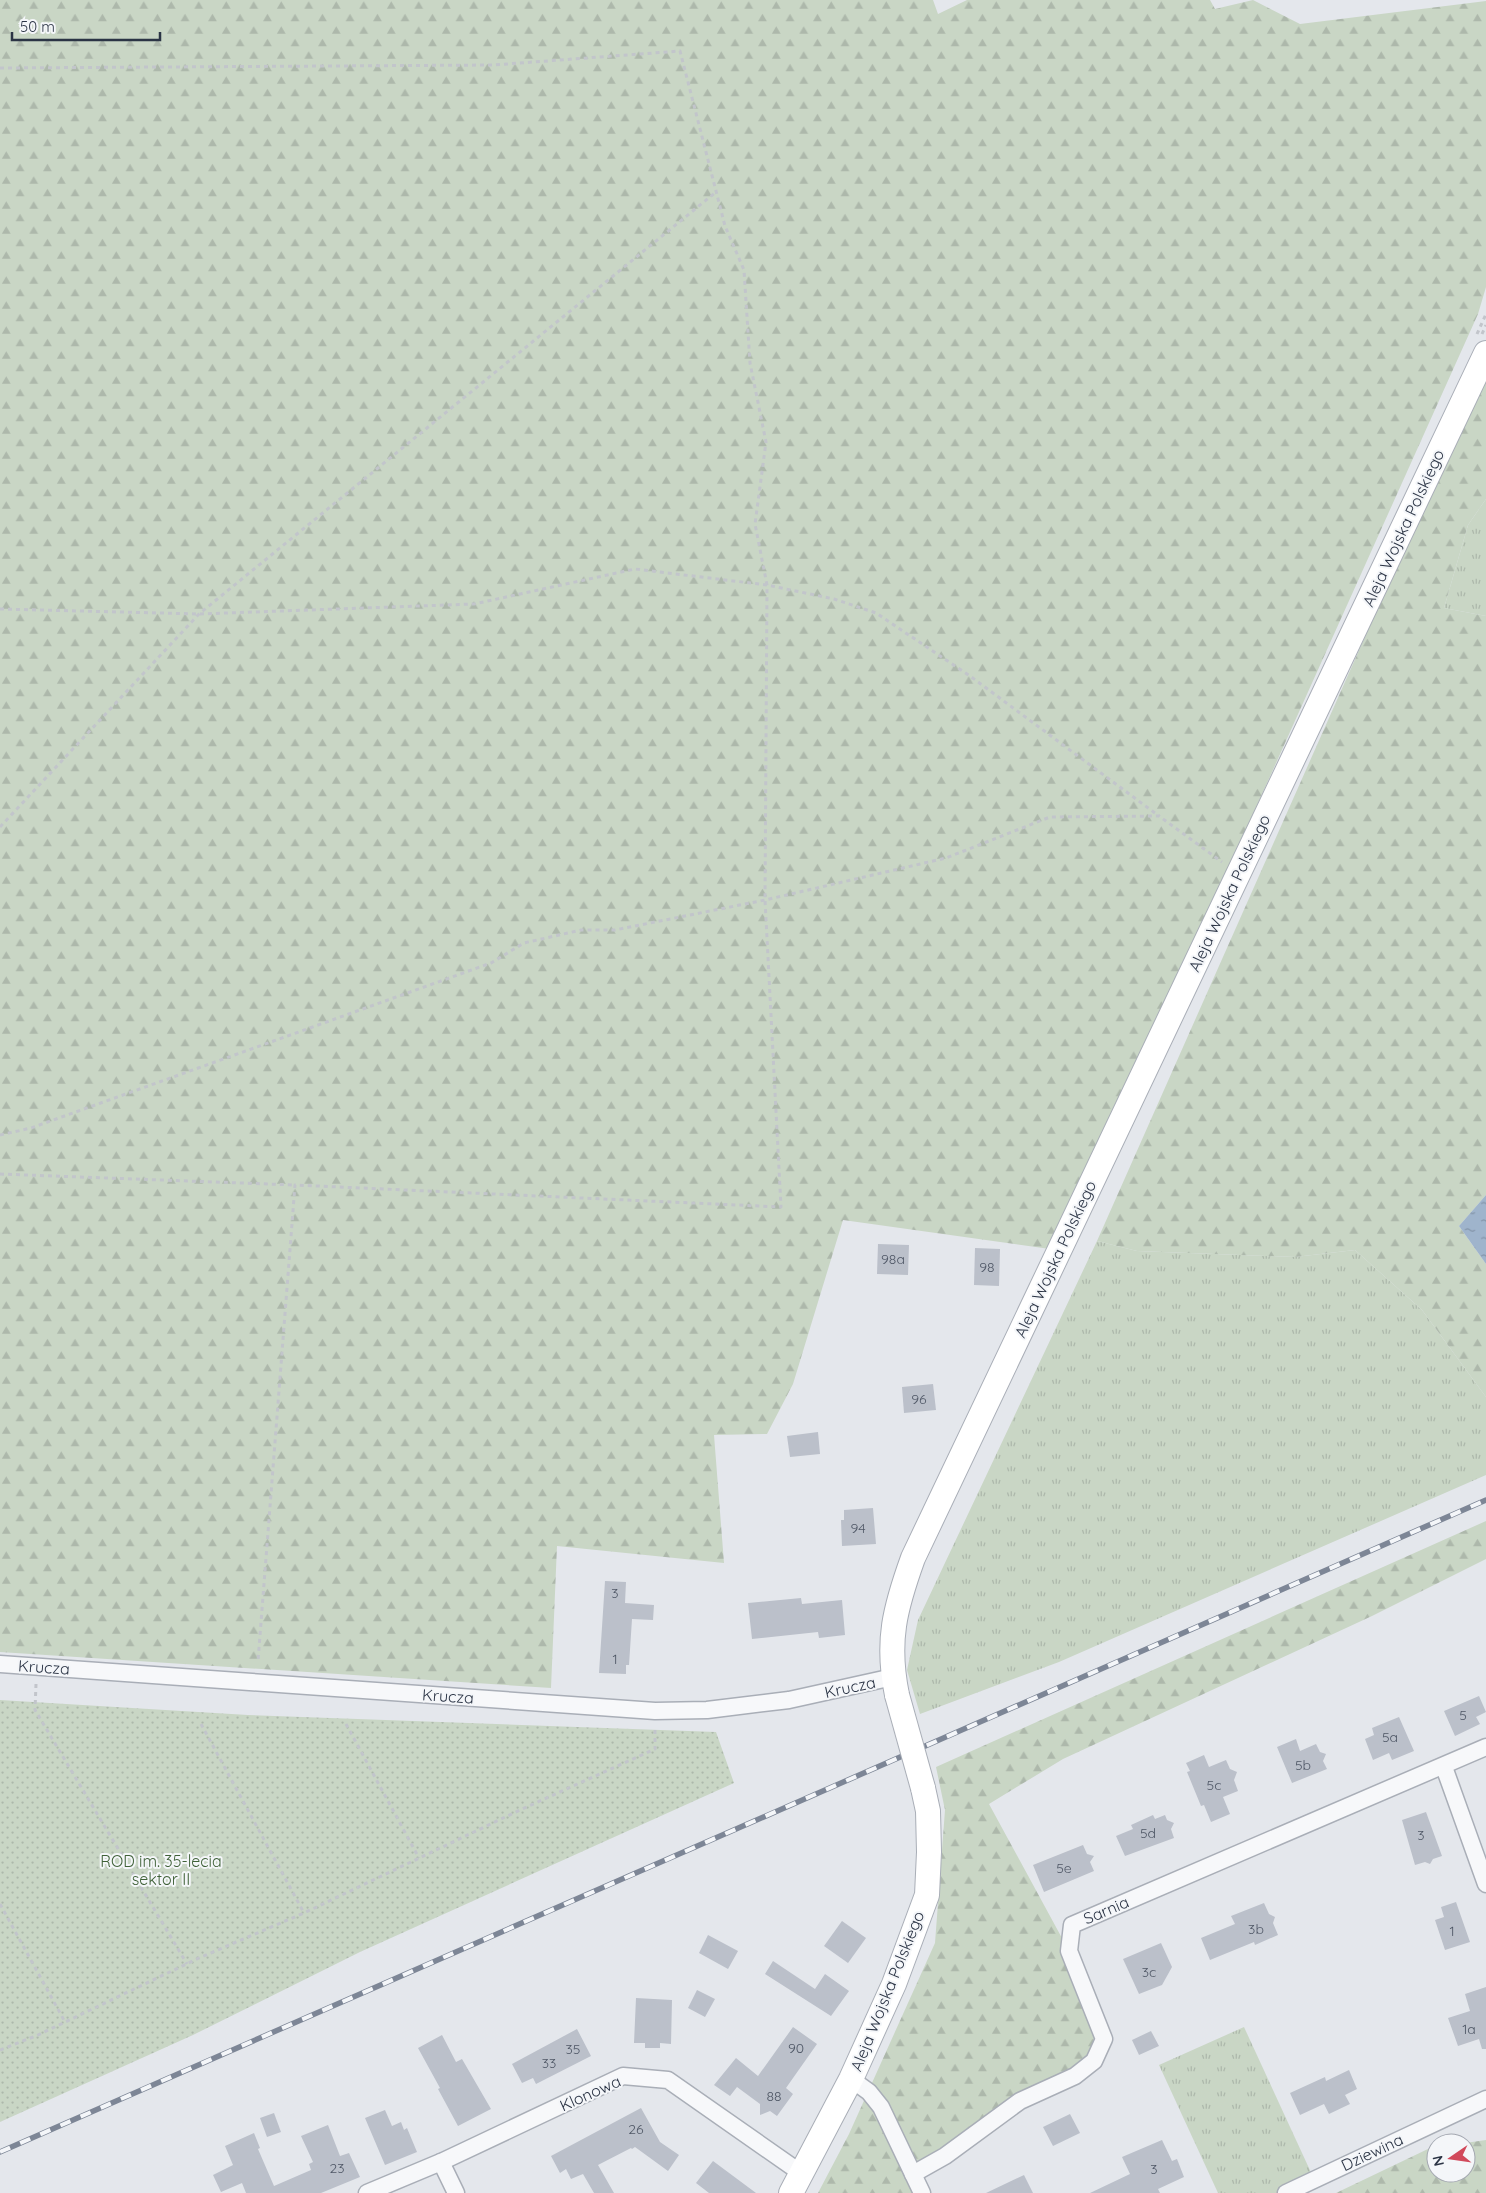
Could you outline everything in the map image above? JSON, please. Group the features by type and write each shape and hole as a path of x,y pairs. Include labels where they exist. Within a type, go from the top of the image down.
{"street":[{"name":"Aleja Wojska Polskiego","path":"796,2183 851,2080 894,1984 927,1896 928,1811 895,1686 891,1638 898,1601 913,1558 1486,352"},
{"name":"Krucza","path":"0,1664 655,1711 707,1710 895,1686"},
{"name":"Sarnia","path":"913,2174 945,2156 1020,2101 1075,2076 1094,2061 1104,2039 1069,1950 1072,1925 1444,1767 1486,1747"},
{"path":"1444,1767 1486,1884"},
{"name":"Klonowa","path":"367,2193 441,2162 623,2076 668,2080 796,2183"},
{"path":"851,2080 875,2096 922,2193"},
{"name":"Dziewina","path":"1286,2193 1486,2099"},
{"path":"441,2162 456,2193"}],"path":[{"path":"0,68 493,65 680,51 725,226 744,270 750,363 766,442 755,524 767,585 765,900 781,1206 0,1174"},
{"path":"0,827 199,614 716,192"},
{"path":"0,608 199,614 474,604 635,569 767,585 834,598 876,612 978,682 1238,874"},
{"path":"0,1135 32,1128 491,963 524,943 581,930 614,930 765,900 946,858 1050,817 1159,816"},
{"path":"258,1661 295,1185"},
{"path":"37,1666 35,1710 187,1964"},
{"path":"0,2050 65,2022 187,1964 304,1914 655,1748 655,1711"},
{"path":"201,1724 304,1914"},
{"path":"346,1724 419,1858"},
{"path":"0,1904 65,2022"}],"green space":[{"path":"0,0 933,0 938,14 967,0 1210,0 1215,9 1253,0 1300,24 1486,1 1486,287 1478,314 1057,1250 843,1220 793,1384 767,1434 714,1435 724,1563 557,1546 551,1688 0,1652"},
{"path":"1486,364 1486,499 1468,525 1444,608 1486,616 1486,1195 1459,1226 1486,1264 1486,1397 1422,1310 1355,1250 1295,1257 1137,1251 1097,1241"},
{"path":"1486,499 1486,616 1444,608 1468,525"},
{"path":"1097,1241 1137,1251 1295,1257 1355,1250 1422,1310 1486,1397 1486,1475 1059,1662 920,1714 907,1670 918,1620"},
{"path":"1486,1521 1486,1559 1372,1616 1063,1759 989,1804 1069,1951 1104,2039 1094,2061 913,2173 922,2193 818,2193 849,2134 935,1943 945,1810 936,1767"},
{"name":"ROD im. 35-lecia sektor II","path":"0,1700 248,1715 716,1732 734,1783 360,1952 193,2035 0,2122"},
{"path":"1244,2027 1314,2179 1286,2193 1218,2193 1159,2065"},
{"path":"1486,2140 1486,2193 1336,2193 1426,2150 1426,2183 1476,2183 1476,2141"}],"water":[{"path":"1486,1195 1486,1264 1459,1226"}],"building":[{"path":"878,1244 909,1245 908,1275 877,1274"},
{"path":"975,1248 1000,1249 999,1286 974,1285"},
{"path":"933,1384 936,1410 904,1413 902,1387"},
{"path":"818,1432 820,1454 790,1457 787,1436"},
{"path":"873,1508 876,1544 842,1546 841,1520 844,1520 844,1510"},
{"path":"605,1581 626,1582 625,1603 654,1605 653,1620 632,1619 629,1665 626,1665 626,1674 599,1673"},
{"path":"801,1598 802,1604 842,1600 845,1635 819,1638 818,1632 752,1639 748,1603"},
{"path":"1479,1696 1486,1712 1476,1717 1480,1724 1455,1736 1444,1711"},
{"path":"1399,1717 1414,1751 1392,1760 1389,1753 1373,1760 1365,1739 1374,1735 1372,1728"},
{"path":"1296,1739 1300,1751 1316,1744 1320,1752 1326,1754 1323,1761 1327,1769 1292,1783 1277,1747"},
{"path":"1204,1755 1209,1767 1226,1760 1230,1769 1237,1772 1234,1780 1238,1791 1223,1797 1230,1814 1211,1822 1204,1805 1201,1806 1187,1772 1190,1771 1186,1763"},
{"path":"1426,1812 1442,1856 1433,1859 1430,1864 1425,1862 1415,1865 1402,1820"},
{"path":"1153,1815 1155,1819 1165,1815 1167,1820 1174,1823 1171,1829 1174,1838 1125,1856 1116,1836 1133,1829 1131,1825"},
{"path":"1083,1845 1087,1854 1094,1856 1090,1862 1094,1871 1044,1892 1033,1865"},
{"path":"1456,1902 1470,1942 1445,1950 1435,1920 1444,1917 1441,1907"},
{"path":"1264,1903 1269,1914 1275,1917 1273,1923 1278,1935 1255,1945 1254,1942 1210,1960 1201,1938 1235,1924 1231,1916"},
{"path":"842,1921 866,1938 848,1963 824,1946"},
{"path":"708,1935 738,1951 728,1969 699,1953"},
{"path":"1161,1943 1172,1967 1162,1985 1139,1994 1123,1959"},
{"path":"773,1961 815,1989 825,1974 849,1991 831,2016 765,1974"},
{"path":"1486,1987 1486,2049 1482,2049 1479,2039 1458,2046 1448,2018 1470,2011 1465,1994"},
{"path":"697,1990 715,1999 705,2017 688,2008"},
{"path":"636,1998 672,2000 671,2044 660,2043 660,2048 645,2048 645,2043 634,2043"},
{"path":"793,2027 817,2044 786,2088 793,2094 777,2116 770,2111 760,2115 760,2104 737,2087 730,2096 714,2085 736,2058 758,2076"},
{"path":"577,2029 591,2056 536,2084 533,2078 522,2083 512,2064"},
{"path":"1151,2031 1159,2046 1139,2055 1132,2040"},
{"path":"442,2035 456,2062 462,2059 491,2109 458,2126 418,2048"},
{"path":"1349,2070 1357,2089 1345,2095 1350,2104 1329,2114 1324,2104 1300,2115 1290,2093 1325,2077 1326,2081"},
{"path":"641,2108 660,2142 679,2155 668,2171 635,2147 598,2165 614,2193 594,2193 583,2174 571,2179 566,2169 560,2173 551,2156"},
{"path":"385,2110 392,2126 401,2122 404,2130 407,2128 417,2152 385,2165 365,2118"},
{"path":"274,2113 281,2132 267,2137 260,2118"},
{"path":"1070,2114 1080,2133 1053,2146 1043,2127"},
{"path":"328,2125 340,2156 349,2153 360,2177 321,2193 246,2193 242,2183 221,2192 213,2175 233,2165 225,2146 254,2133 260,2148 258,2149 274,2186 311,2170 309,2164 313,2162 301,2136"},
{"path":"1162,2140 1172,2161 1177,2159 1184,2177 1158,2189 1160,2193 1090,2193 1130,2174 1122,2157"},
{"path":"713,2161 756,2193 709,2193 696,2183"},
{"path":"1024,2175 1033,2193 986,2193"}],"railway":[{"path":"0,2152 1486,1500"}]}
